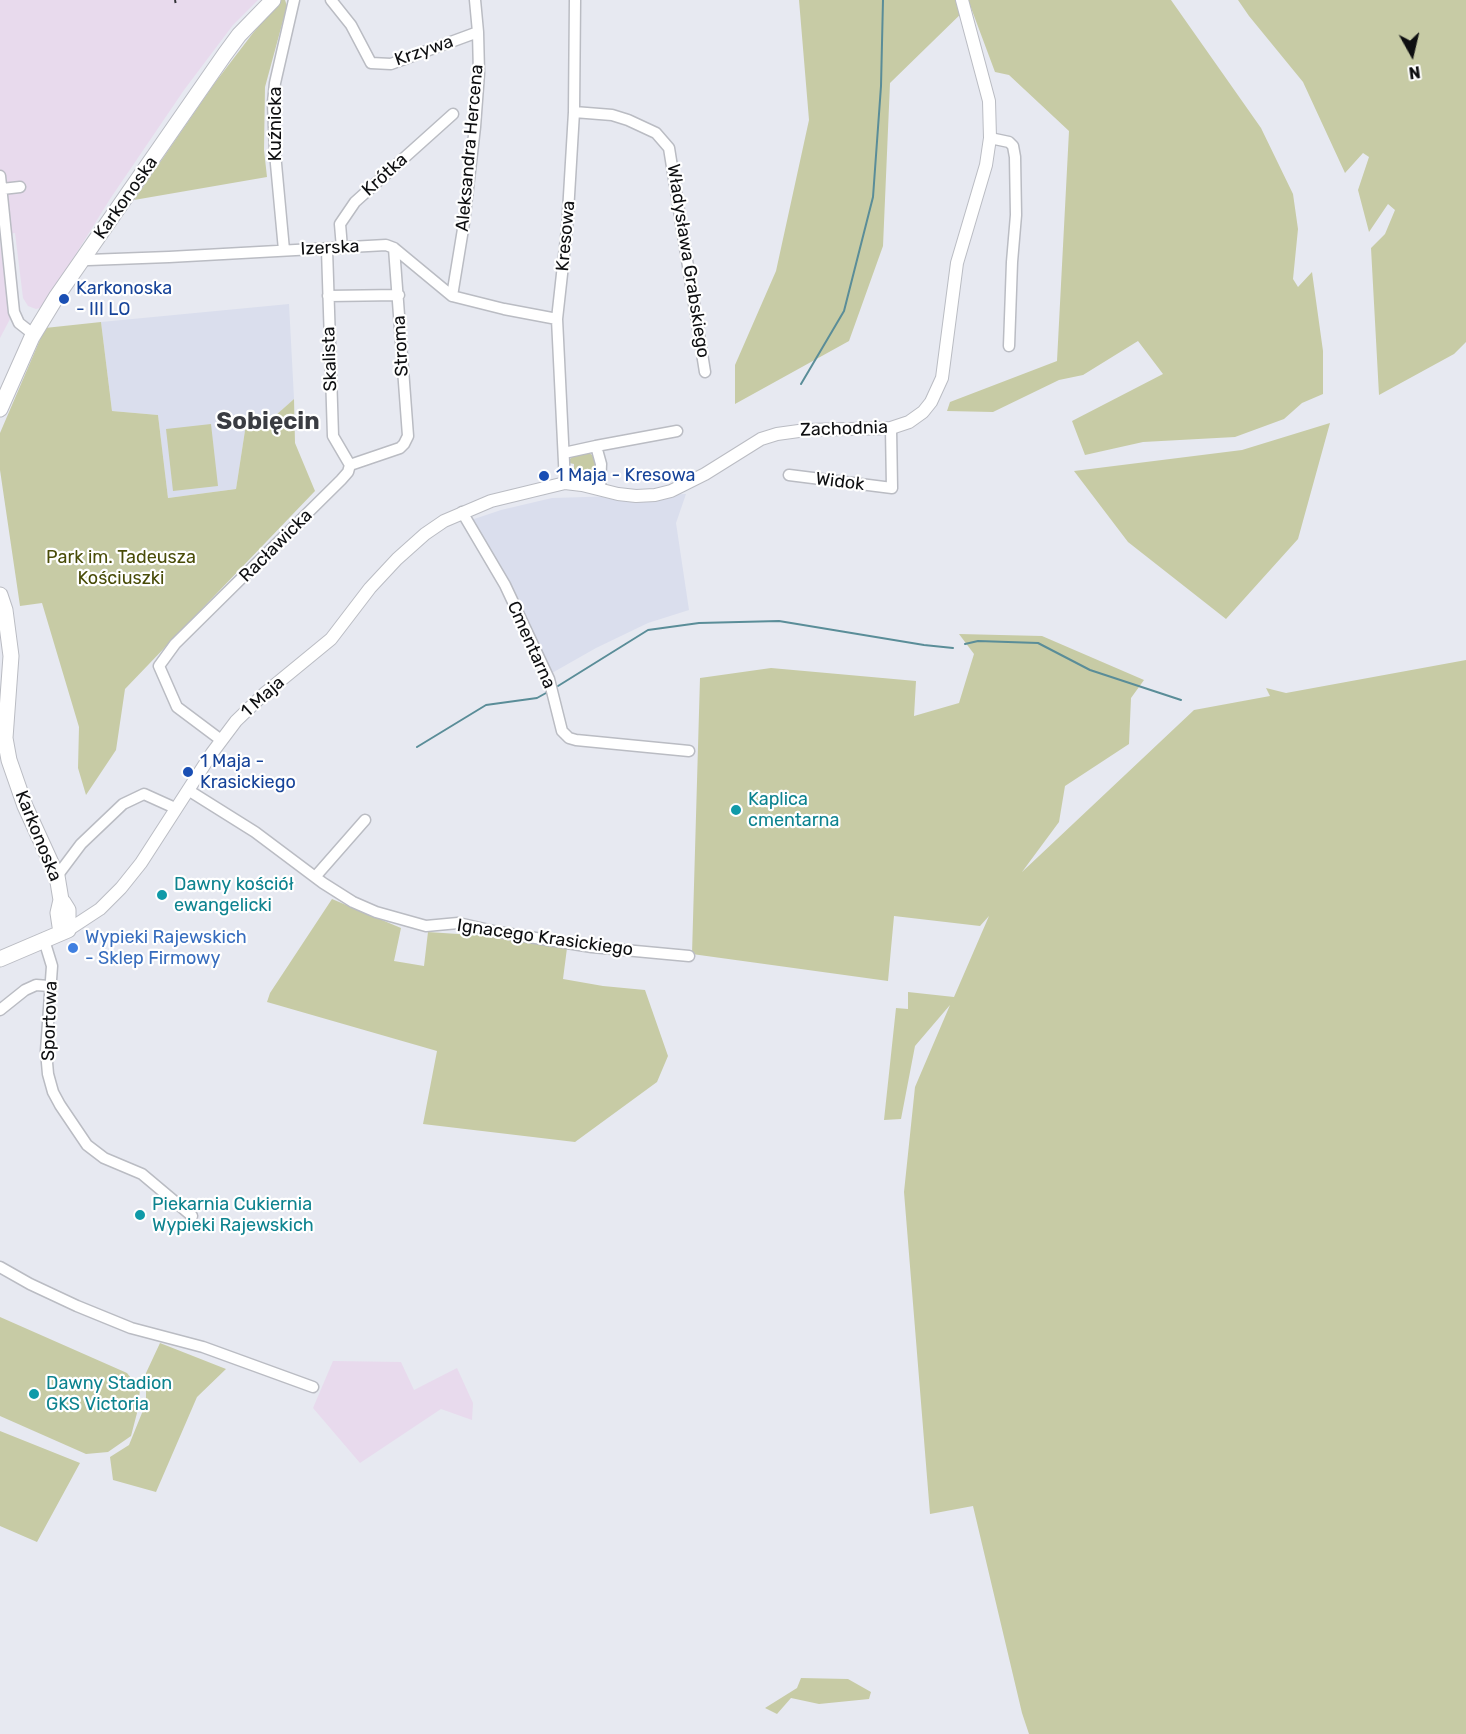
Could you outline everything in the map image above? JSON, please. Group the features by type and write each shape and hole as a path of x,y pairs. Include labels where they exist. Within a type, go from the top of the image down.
{"main road":[{"name":"Karkonoska","path":"0,409 33,334 83,259 225,54 239,35 273,0"},
{"name":"Karkonoska","path":"0,595 5,610 11,656 5,738 9,760 25,806 57,876 64,905 58,913 64,931"},
{"name":"1 Maja","path":"0,959 64,931"}],"street":[{"name":"Kuźnicka","path":"284,250 273,103 275,83 294,0"},
{"name":"Krzywa","path":"331,0 351,25 371,63 391,64 478,32"},
{"name":"Aleksandra Hercena","path":"452,296 476,127 479,73 475,0"},
{"path":"575,0 576,20"},
{"path":"576,20 580,0"},
{"name":"Zachodnia","path":"565,483 636,496 655,495 705,474 761,439 777,434 806,430 891,428 909,422 923,412 931,402 942,378 957,263 986,165 990,138 989,101 962,0"},
{"name":"Kresowa","path":"565,483 557,320 567,229 574,112 576,20"},
{"name":"Władysława Grabskiego","path":"574,112 612,115 634,122 656,133 669,148 705,372"},
{"name":"Krótka","path":"342,248 340,224 355,202 453,114"},
{"path":"990,138 1009,142 1013,146 1015,157 1016,215 1011,274 1009,346"},
{"path":"0,176 2,226 14,312 20,323 33,334"},
{"path":"2,189 20,187"},
{"name":"Izerska","path":"83,259 169,257 386,245 394,248"},
{"path":"394,248 452,296 557,320"},
{"name":"Stroma","path":"350,465 400,448 408,436 394,248"},
{"name":"Skalista","path":"327,249 333,436 350,465"},
{"path":"328,296 399,295"},
{"name":"Widok","path":"789,475 892,488 891,428"},
{"path":"564,453 677,431"},
{"path":"596,446 601,464 600,489"},
{"name":"Racławicka","path":"221,741 177,707 159,666 175,644 341,480 348,472 350,465"},
{"name":"1 Maja","path":"64,931 100,909 121,888 141,863 175,808 236,721 258,699 331,639 370,588 403,553 434,527 462,512 491,501 565,483"},
{"name":"Cmentarna","path":"462,512 505,585 540,658 549,679 562,731 569,738 576,740 689,751"},
{"name":"Ignacego Krasickiego","path":"188,790 255,832 353,902 376,912 426,926 458,923 498,932 592,947 689,956"},
{"path":"57,876 81,844 123,804 144,794 175,808"},
{"path":"315,877 365,820"},
{"path":"64,905 80,916 88,918"},
{"name":"Sportowa","path":"44,940 52,966 46,1051 48,1074 53,1092 68,1119 87,1145 96,1153 142,1174 192,1216"},
{"path":"0,1010 25,990 36,985 49,986"},
{"path":"0,1267 77,1306 131,1328 203,1347 312,1387"}],"shaded area":[{"path":"0,0 258,0 233,25 184,90 110,199 48,299 36,309 28,306 23,298 15,233 0,235"},
{"path":"0,242 10,319 0,338"},
{"path":"289,304 294,399 276,415 246,424 236,489 168,498 158,415 112,411 101,322"},
{"path":"686,494 676,523 689,610 648,623 596,648 552,673 514,592 471,520 552,498"},
{"path":"333,1361 401,1362 414,1390 457,1368 473,1403 472,1420 441,1409 360,1463 313,1408"}],"green space":[{"path":"281,0 285,0 287,6 265,87 264,150 267,177 134,200 214,84"},
{"path":"799,0 1171,0 1261,128 1293,194 1298,229 1293,279 1298,287 1312,272 1323,351 1323,394 1302,403 1284,419 1235,437 1143,442 1085,455 1072,421 1163,374 1138,341 1083,375 1059,380 993,412 947,411 950,402 1057,361 1069,131 1009,75 995,72 970,5 890,83 883,246 849,341 735,404 735,365 776,271 809,120"},
{"path":"1238,0 1466,0 1466,342 1454,354 1379,395 1371,248 1385,234 1395,210 1388,204 1369,232 1358,190 1369,157 1363,153 1345,173 1303,82"},
{"name":"Park im. Tadeusza Kościuszki","path":"101,322 112,411 158,415 168,498 236,489 246,424 276,415 294,399 295,443 315,491 125,689 116,750 86,795 78,768 79,727 42,603 20,606 0,470 0,433 45,328"},
{"path":"1330,423 1298,539 1226,619 1128,542 1074,471 1242,450"},
{"path":"211,424 218,486 173,491 166,429"},
{"path":"588,452 596,458 598,468 593,468 589,474 578,474 574,469 574,464 569,463 570,459 574,455"},
{"path":"959,634 1042,636 1144,680 1131,698 1129,744 1065,786 1059,822 1022,872 1194,710 1270,696 1266,688 1286,693 1466,660 1466,1734 1029,1734 973,1506 930,1514 904,1192 915,1087 950,1005 915,1046 901,1119 884,1120 896,1008 908,1009 908,992 954,997 989,916 980,926 894,916 888,981 692,954 700,678 771,668 916,681 914,716 959,703 974,654"},
{"path":"332,899 401,928 394,961 424,966 428,932 488,936 567,948 563,979 645,990 668,1056 657,1082 575,1142 423,1124 437,1051 267,1002 270,993"},
{"path":"0,1317 127,1373 140,1390 131,1436 108,1452 86,1454 0,1416"},
{"path":"160,1343 226,1369 197,1397 156,1492 113,1480 110,1457 129,1445 146,1403 146,1373"},
{"path":"0,1431 80,1463 37,1542 0,1526"},
{"path":"801,1678 848,1679 871,1692 869,1699 819,1704 791,1698 777,1714 765,1708 797,1688"}],"waterway":[{"path":"801,384 844,311 873,197 881,86 883,0"},
{"path":"558,686 648,630 699,623 779,621 953,648"},
{"path":"965,644 978,641 1038,643 1090,670 1181,700"},
{"path":"417,747 486,705 537,698 546,693"}],"railway":[{"path":"175,0 176,5"}],"place":[{"name":"Karkonoska - III LO","path":"64,299"},
{"name":"1 Maja - Kresowa","path":"544,476"},
{"name":"1 Maja - Krasickiego","path":"188,772"},
{"name":"Kaplica cmentarna","path":"736,810"},
{"name":"Dawny kościół ewangelicki","path":"162,895"},
{"name":"Wypieki Rajewskich - Sklep Firmowy","path":"73,948"},
{"name":"Piekarnia Cukiernia Wypieki Rajewskich","path":"140,1215"},
{"name":"Dawny Stadion GKS Victoria","path":"34,1394"}],"district":[{"name":"Sobięcin","path":"268,422"}]}
